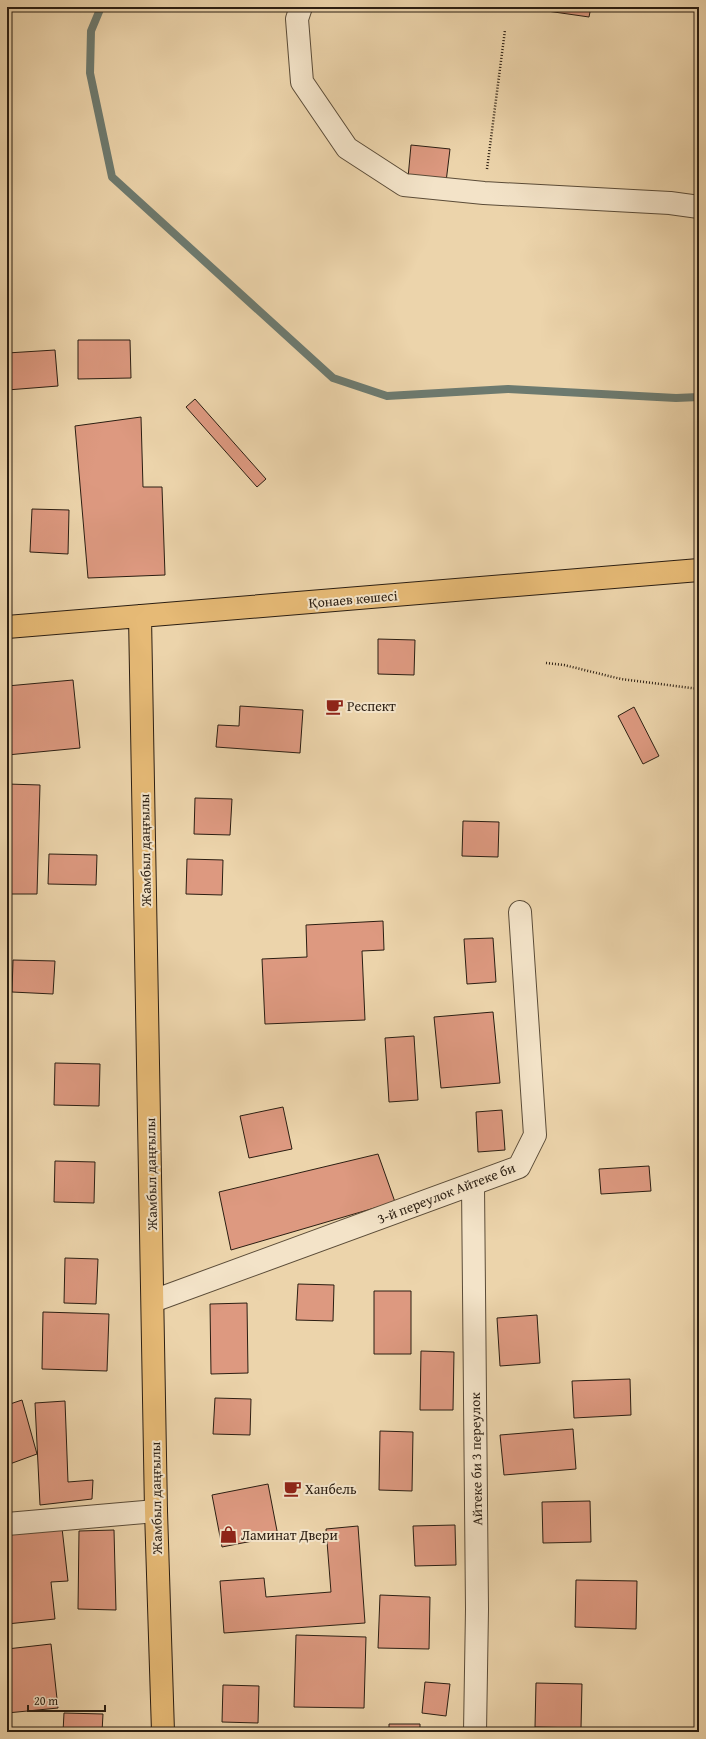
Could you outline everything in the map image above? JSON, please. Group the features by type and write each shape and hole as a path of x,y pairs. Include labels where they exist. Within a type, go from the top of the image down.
{"main road":[{"name":"Қонаев көшесі","path":"7,627 699,570"},
{"name":"Жамбыл даңғылы","path":"140,616 156,1511 163,1732"}],"street":[{"path":"301,7 297,19 302,82 347,148 404,185 484,193 670,203 699,207"},
{"name":"3-й переулок Айтеке би","path":"153,1301 519,1167 535,1135 520,912"},
{"name":"Айтеке би 3 переулок","path":"473,1185 477,1609 475,1732"},
{"path":"7,1524 156,1511"}],"path":[{"path":"484,193 505,30"},
{"path":"546,663 564,665 621,679 699,689"}],"building":[{"path":"540,7 591,7 589,17 540,10"},
{"path":"411,145 450,149 446,182 408,178"},
{"path":"78,340 130,340 131,378 78,379"},
{"path":"55,350 58,386 7,390 7,353"},
{"path":"195,399 266,479 257,487 186,407"},
{"path":"141,417 143,487 162,487 165,575 88,578 75,426"},
{"path":"32,509 69,510 68,554 30,552"},
{"path":"378,639 415,640 414,675 378,674"},
{"path":"73,680 80,748 7,755 7,686"},
{"path":"240,706 303,710 300,753 216,747 218,725 239,726"},
{"path":"634,707 659,756 643,764 618,716"},
{"path":"7,784 40,785 37,894 7,894"},
{"path":"195,798 232,799 230,835 194,834"},
{"path":"463,821 499,822 498,857 462,856"},
{"path":"49,854 97,855 96,885 48,884"},
{"path":"187,859 223,860 222,895 186,894"},
{"path":"383,921 384,950 362,951 365,1020 265,1024 262,959 307,957 306,925"},
{"path":"493,938 496,982 467,984 464,939"},
{"path":"13,960 55,961 53,994 12,992"},
{"path":"493,1012 500,1083 441,1088 434,1017"},
{"path":"414,1036 418,1100 389,1102 385,1038"},
{"path":"55,1063 100,1064 99,1106 54,1105"},
{"path":"283,1107 292,1149 249,1158 240,1116"},
{"path":"502,1110 505,1150 478,1152 476,1112"},
{"path":"378,1154 395,1202 231,1250 219,1192"},
{"path":"55,1161 95,1162 94,1203 54,1202"},
{"path":"649,1166 651,1191 601,1194 599,1169"},
{"path":"65,1258 98,1259 96,1304 64,1303"},
{"path":"298,1284 334,1285 333,1321 296,1320"},
{"path":"374,1291 411,1291 411,1354 374,1354"},
{"path":"247,1303 248,1373 211,1374 210,1304"},
{"path":"43,1312 109,1314 107,1371 42,1369"},
{"path":"537,1315 540,1363 500,1366 497,1318"},
{"path":"421,1351 454,1352 453,1410 420,1410"},
{"path":"630,1379 631,1415 574,1418 572,1381"},
{"path":"215,1398 251,1399 250,1435 213,1434"},
{"path":"22,1400 37,1454 7,1465 7,1405"},
{"path":"65,1401 68,1482 93,1480 92,1499 40,1505 35,1403"},
{"path":"573,1429 576,1469 504,1475 500,1435"},
{"path":"380,1431 413,1432 412,1491 379,1490"},
{"path":"268,1484 278,1536 222,1547 212,1495"},
{"path":"590,1501 591,1542 543,1543 542,1502"},
{"path":"455,1525 456,1565 415,1566 413,1526"},
{"path":"358,1526 365,1623 224,1633 220,1581 264,1578 266,1597 331,1592 326,1529"},
{"path":"62,1528 68,1581 51,1582 55,1619 7,1624 7,1534"},
{"path":"114,1530 116,1610 78,1609 79,1531"},
{"path":"576,1580 637,1581 636,1629 575,1627"},
{"path":"380,1595 430,1597 429,1649 378,1648"},
{"path":"296,1635 366,1637 364,1708 294,1707"},
{"path":"51,1644 58,1708 7,1713 7,1649"},
{"path":"425,1682 450,1684 446,1716 422,1713"},
{"path":"536,1683 582,1684 581,1728 535,1727"},
{"path":"223,1685 259,1686 258,1723 222,1722"},
{"path":"64,1713 103,1714 102,1732 63,1732"},
{"path":"389,1724 420,1724 420,1732 389,1732"}],"waterway":[{"path":"101,7 91,31 90,73 112,177 333,378 387,396 508,389 676,398 699,397"}],"place":[{"name":"Респект","path":"334,706"},
{"name":"Ханбель","path":"292,1489"},
{"name":"Ламинат Двери","path":"228,1535"}]}
